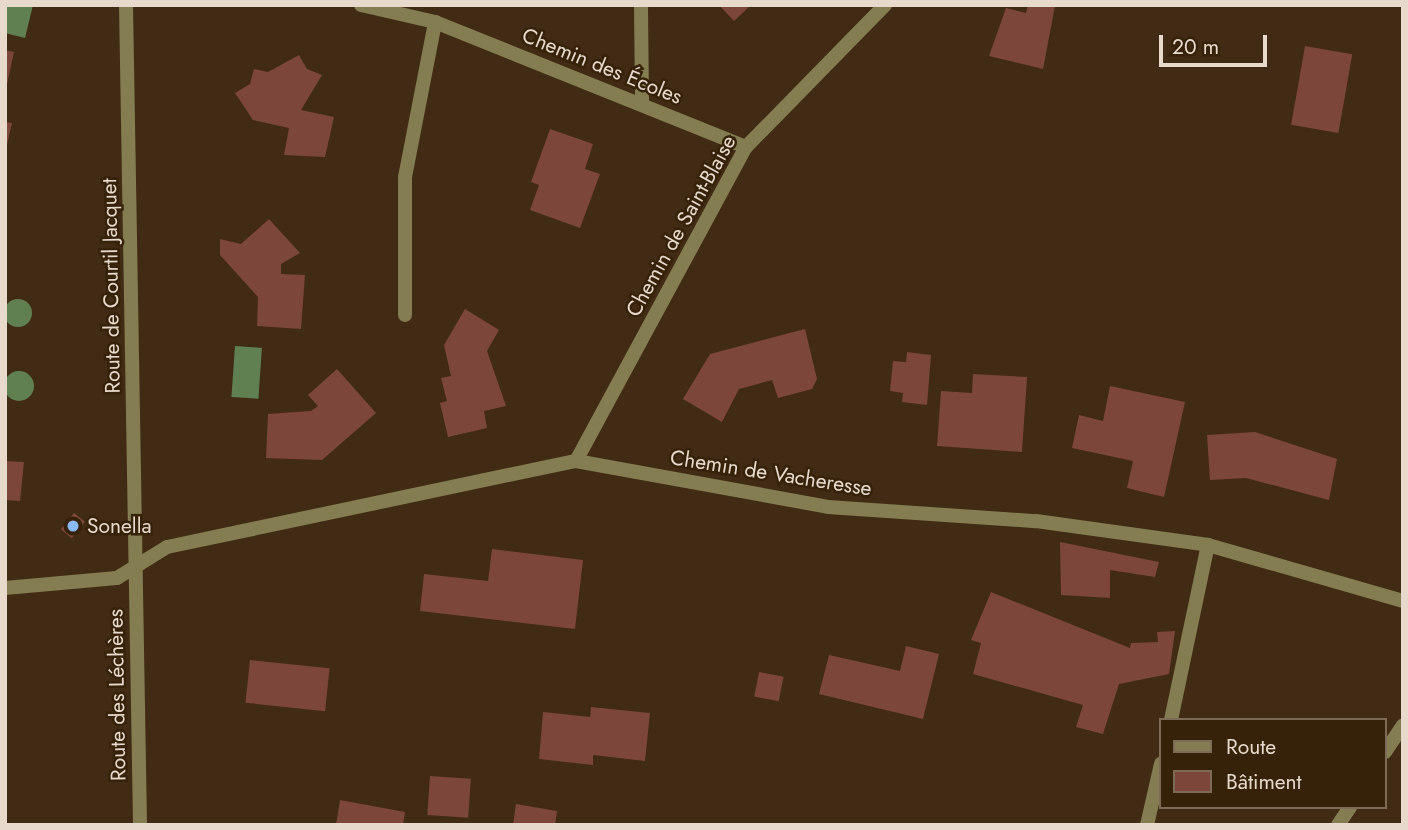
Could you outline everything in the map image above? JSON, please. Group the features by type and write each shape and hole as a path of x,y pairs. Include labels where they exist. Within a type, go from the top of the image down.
{"street":[{"name":"Route de Courtil Jacquet","path":"126,5 137,565"},
{"name":"Chemin des Écoles","path":"361,5 435,22 746,147"},
{"path":"641,5 642,103"},
{"name":"Chemin de Saint-Blaise","path":"576,461 746,147 885,5"},
{"path":"405,316 405,177 435,22"},
{"name":"Chemin de Vacheresse","path":"5,588 117,578 167,547 576,461 828,507 1036,521 1208,545 1403,601"},
{"path":"1171,718 1208,545"},
{"name":"Route des Léchères","path":"137,565 140,825"},
{"path":"1387,749 1403,725"},
{"path":"1147,825 1160,768"},
{"path":"1338,825 1349,809"}],"shaded area":[{"path":"7,5 33,5 25,38 5,33"},
{"path":"18,299 28,303 32,313 28,323 18,327 8,323 4,313 8,303"},
{"path":"235,346 262,348 258,399 231,397"},
{"path":"19,371 30,375 34,386 30,397 19,401 8,397 4,386 8,375"}],"building":[{"path":"719,5 751,5 734,21"},
{"path":"1028,5 1055,6 1043,69 989,56 1006,8 1026,13"},
{"path":"1305,46 1352,54 1338,133 1291,125"},
{"path":"5,50 14,52 6,89 5,89"},
{"path":"299,55 307,69 322,75 301,110 334,117 325,157 284,155 289,128 253,120 235,93 250,84 254,69 268,72"},
{"path":"5,122 12,123 6,149 5,149"},
{"path":"550,129 593,144 585,169 600,174 580,228 530,210 539,185 531,182"},
{"path":"269,219 300,253 281,264 281,274 305,275 301,329 257,326 258,297 220,255 220,239 241,244"},
{"path":"465,309 499,330 487,351 506,406 484,411 487,428 448,437 440,403 447,401 441,378 451,376 444,345"},
{"path":"805,329 817,379 812,389 778,398 772,380 739,389 722,422 683,399 710,354"},
{"path":"907,352 931,355 927,405 902,402 903,393 890,391 893,361 906,362"},
{"path":"337,369 376,413 322,460 266,458 268,414 311,411 318,406 308,395"},
{"path":"973,374 1027,377 1022,452 937,446 941,391 972,393"},
{"path":"1110,386 1185,402 1164,497 1127,488 1133,461 1072,448 1079,415 1103,421"},
{"path":"1255,432 1337,459 1329,500 1246,478 1210,480 1207,435"},
{"path":"5,461 24,462 20,501 5,500"},
{"name":"Sonella","path":"74,513 85,522 72,538 61,529"},
{"path":"1060,542 1159,562 1155,577 1110,570 1110,598 1061,595"},
{"path":"492,549 583,560 575,629 420,611 424,574 488,581"},
{"path":"991,592 1130,648 1131,643 1158,642 1157,632 1175,631 1169,674 1119,684 1103,734 1076,727 1083,705 973,674 981,643 971,640"},
{"path":"906,646 939,654 923,719 819,694 829,655 900,671"},
{"path":"250,660 330,668 325,711 246,703"},
{"path":"759,672 784,677 779,701 754,697"},
{"path":"591,707 650,713 645,761 593,755 593,765 539,759 543,712 590,717"},
{"path":"430,776 471,779 468,818 427,815"},
{"path":"340,800 405,812 403,825 336,825"},
{"path":"516,804 557,811 555,825 513,825"}],"place":[{"name":"Sonella","path":"73,526"}]}
